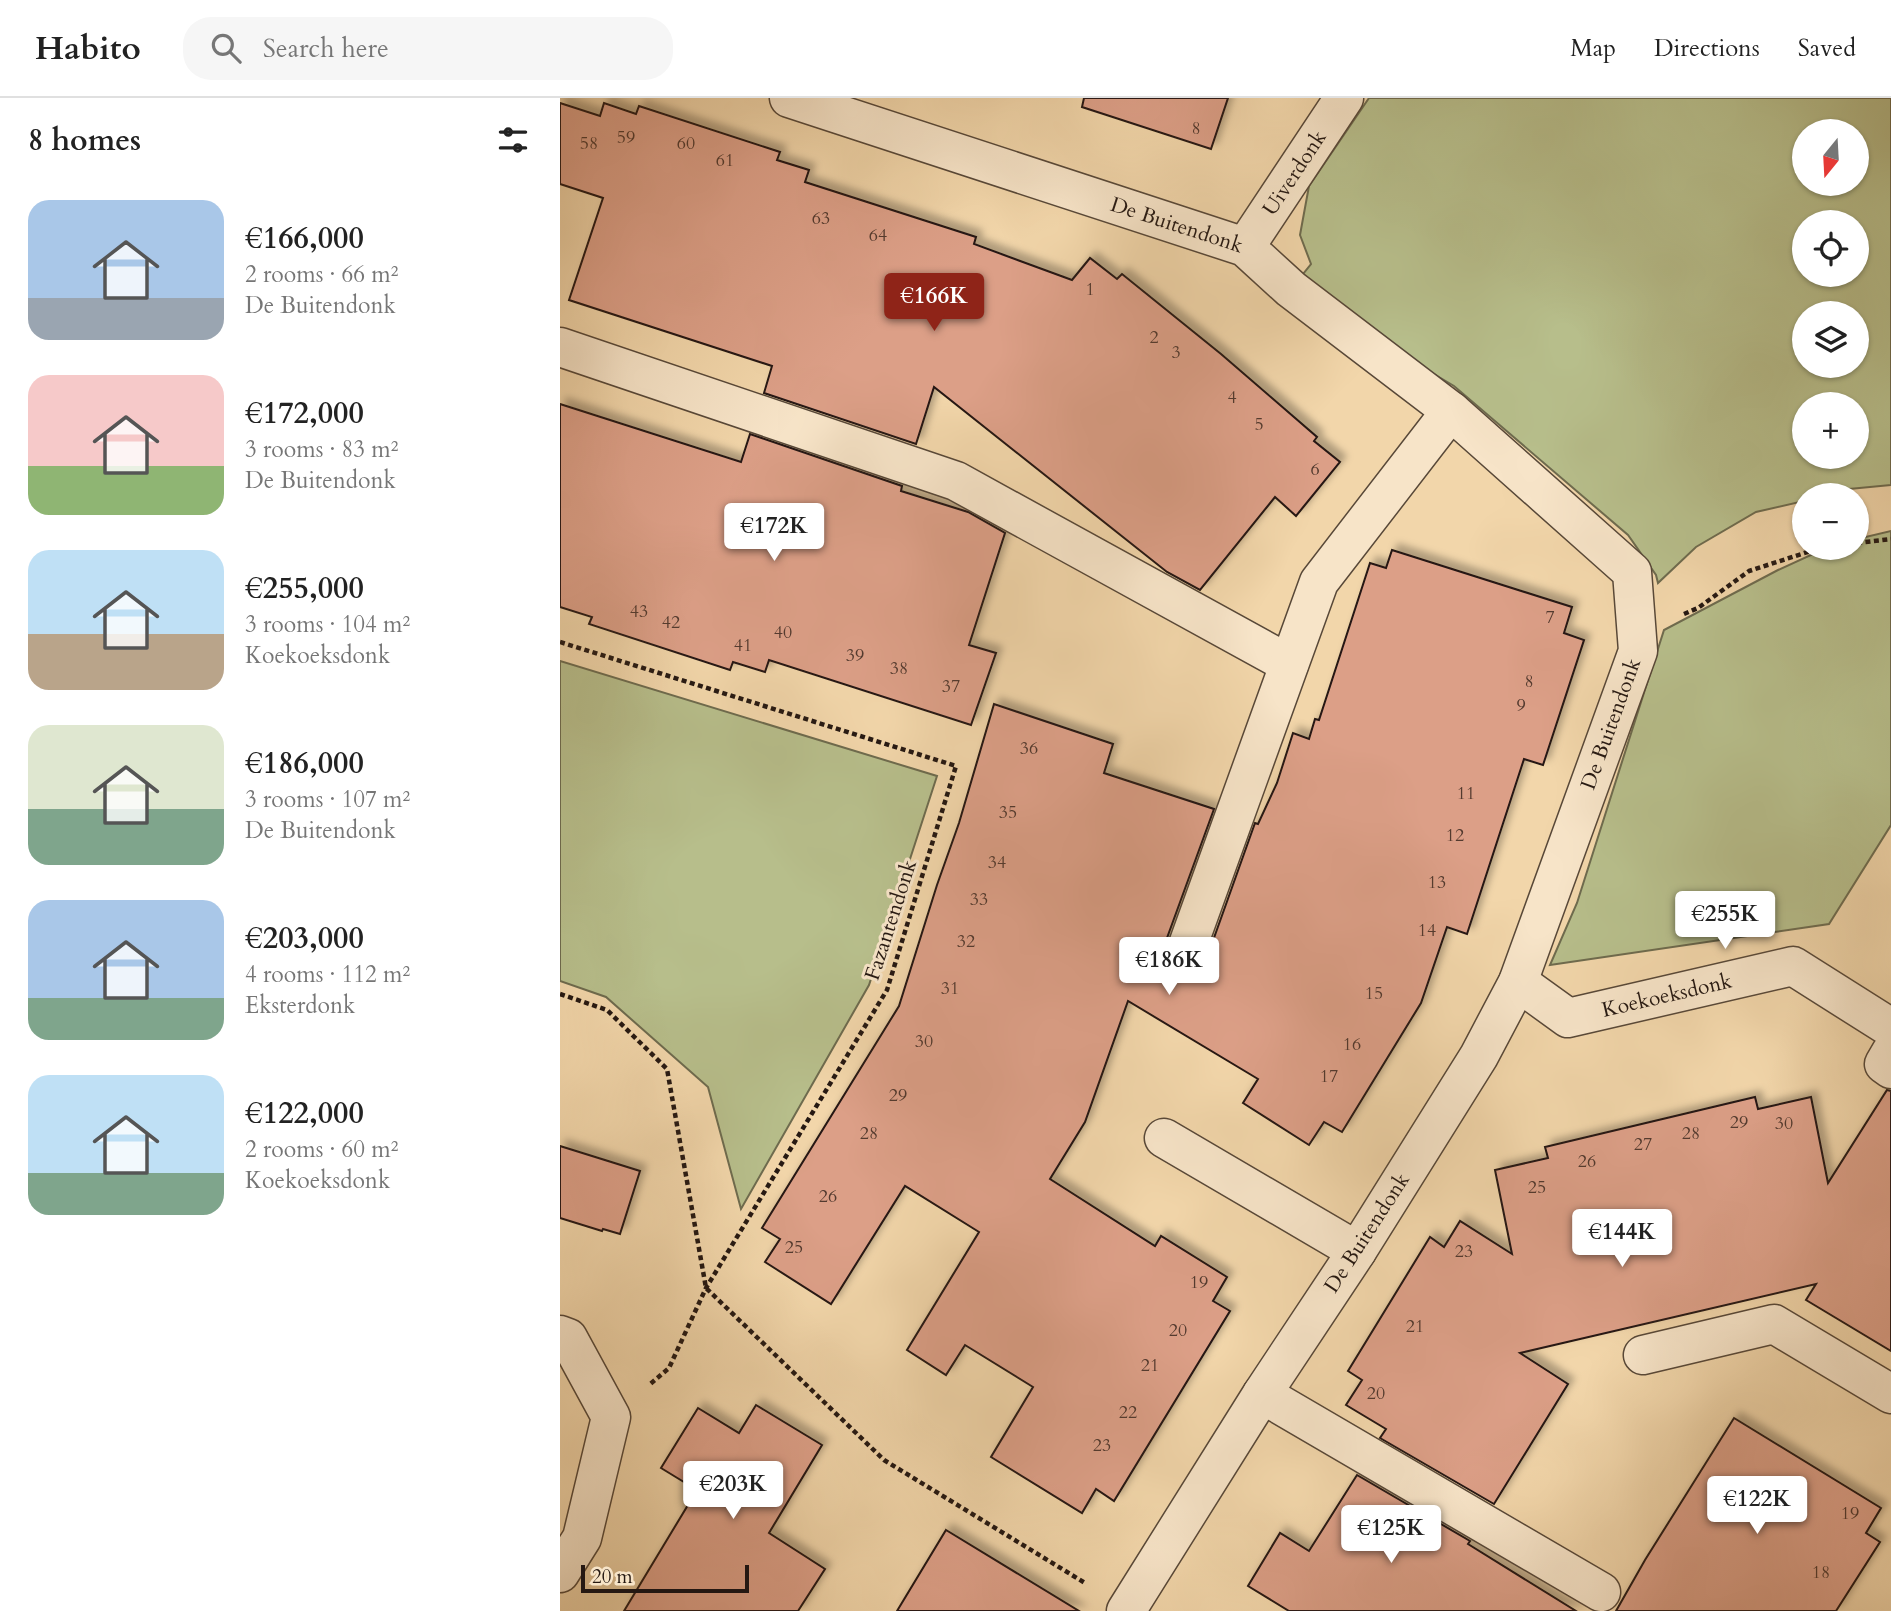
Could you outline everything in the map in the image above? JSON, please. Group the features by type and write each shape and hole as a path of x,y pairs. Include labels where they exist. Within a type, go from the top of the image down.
{"street":[{"name":"De Buitendonk","path":"789,98 1245,247 1291,289 1451,411 1632,572 1638,652 1518,982 1479,1056 1357,1251 1262,1394 1110,1601"},
{"name":"Uiverdonk","path":"1245,247 1344,98"},
{"path":"560,347 956,481 1289,664"},
{"path":"1184,956 1319,582 1451,411"},
{"name":"Koekoeksdonk","path":"1518,982 1568,1018 1793,966 1891,1028"},
{"path":"1891,1052 1884,1065 1891,1069"},
{"path":"1164,1138 1357,1251"},
{"path":"1643,1356 1774,1324 1891,1394"},
{"path":"560,1573 582,1538 611,1417 564,1336"},
{"path":"1262,1394 1601,1592"}],"path":[{"path":"1869,542 1891,539"},
{"path":"1636,626 1665,622 1698,608 1749,571 1792,557"},
{"name":"Fazantendonk","path":"560,642 956,766 887,990 706,1288 669,1368 611,1417"},
{"path":"560,995 607,1010 667,1069 706,1288 884,1460 1085,1582 1110,1601"}],"green space":[{"path":"1369,98 1891,98 1891,485 1869,487 1869,483 1792,483 1792,504 1756,512 1696,547 1658,583 1656,575 1628,535 1454,386 1291,289 1311,264 1300,235 1309,186"},
{"path":"1891,531 1891,825 1829,924 1550,965 1577,903 1664,630 1800,560 1869,560 1869,536"},
{"path":"560,661 937,776 869,985 741,1209 708,1087 606,997 560,981"}],"building":[{"path":"1084,98 1228,98 1211,149 1082,107"},
{"path":"560,103 600,116 604,103 636,114 639,106 780,152 777,160 809,170 805,182 976,237 974,244 1072,280 1090,258 1117,279 1122,274 1221,354 1317,437 1314,441 1340,462 1296,516 1275,497 1200,590 1167,572 934,387 916,444 764,393 772,366 569,300 603,198 560,184"},
{"path":"560,404 741,462 750,434 902,486 901,491 968,512 1005,533 969,645 996,653 971,725 769,660 765,672 733,662 730,670 589,624 592,617 560,607"},
{"path":"1392,550 1572,607 1564,633 1584,640 1543,765 1524,759 1467,934 1447,927 1421,1003 1342,1132 1324,1122 1309,1145 1243,1103 1258,1079 1128,1001 1085,1122 1050,1179 1155,1246 1161,1236 1227,1277 1213,1301 1230,1311 1114,1501 1096,1489 1082,1513 991,1457 1033,1387 965,1345 946,1375 907,1350 979,1232 905,1186 831,1304 765,1262 780,1239 762,1228 899,1006 959,823 994,704 1113,744 1104,773 1214,809 1163,949 1163,961 1168,971 1177,977 1189,977 1199,972 1205,963 1255,823 1258,824 1277,783 1293,733 1309,739 1315,719 1319,720 1370,563 1386,568"},
{"path":"1887,1090 1891,1091 1891,1351 1806,1300 1816,1284 1520,1353 1568,1384 1494,1504 1380,1438 1386,1429 1346,1405 1362,1380 1348,1371 1430,1237 1444,1247 1460,1221 1512,1254 1495,1170 1548,1158 1545,1147 1755,1097 1758,1109 1811,1097 1828,1183"},
{"path":"560,1146 640,1171 620,1234 560,1218"},
{"path":"756,1405 822,1445 769,1533 825,1569 798,1611 624,1611 697,1490 661,1468 698,1408 739,1433"},
{"path":"1734,1418 1881,1508 1866,1533 1880,1542 1836,1611 1616,1611 1645,1560"},
{"path":"1357,1475 1470,1541 1468,1544 1576,1611 1289,1611 1248,1586 1280,1533 1309,1551"},
{"path":"946,1530 1079,1611 897,1611"}]}
